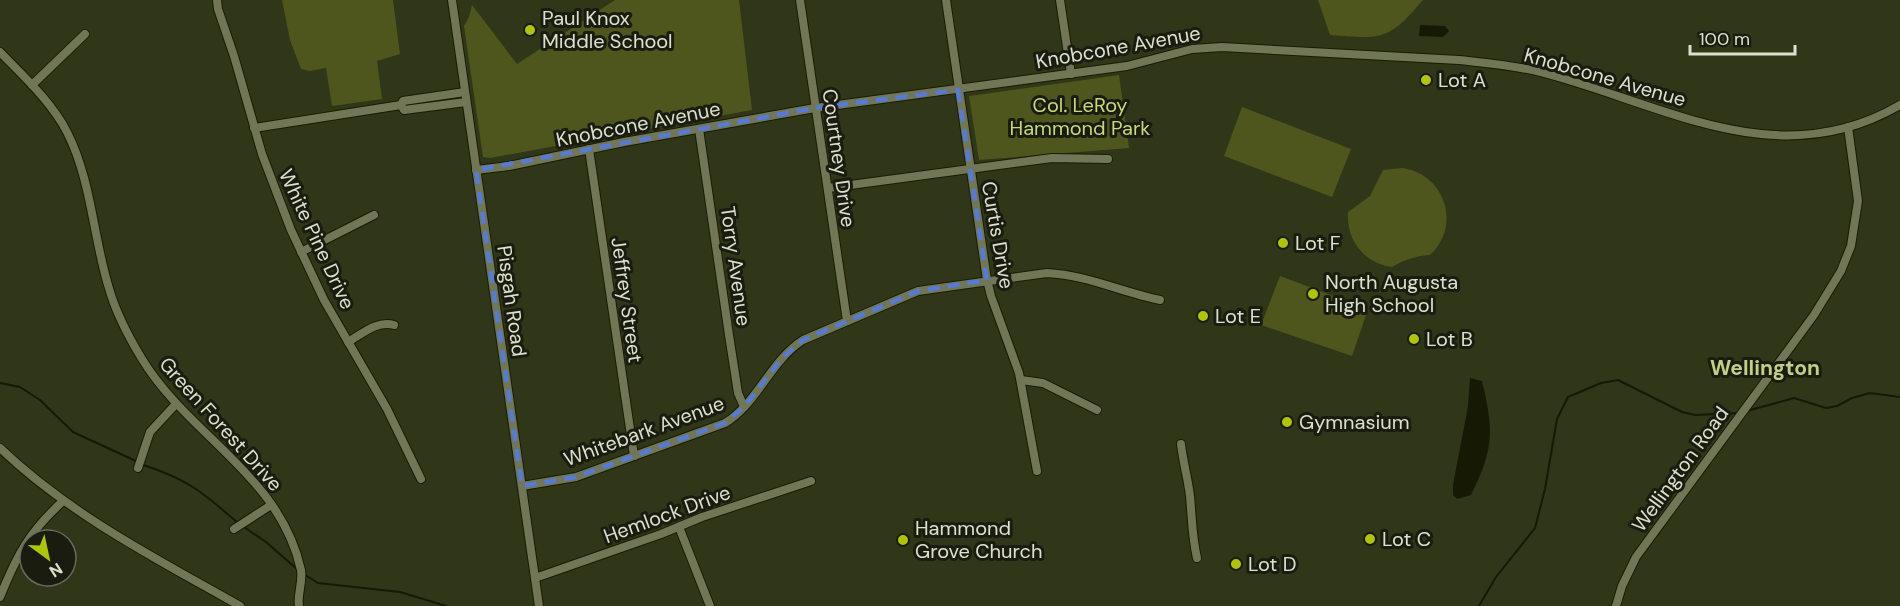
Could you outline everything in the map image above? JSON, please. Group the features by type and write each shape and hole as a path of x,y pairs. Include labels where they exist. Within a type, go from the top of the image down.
{"street":[{"name":"White Pine Drive","path":"216,0 271,182 324,300 387,409 421,479"},
{"name":"Pisgah Road","path":"452,0 539,606"},
{"name":"Courtney Drive","path":"800,0 847,321"},
{"name":"Curtis Drive","path":"946,0 990,296 1015,358 1021,380 1037,471"},
{"path":"1060,0 1071,74"},
{"path":"32,85 85,34"},
{"name":"Knobcone Avenue","path":"476,170 509,166 589,149 815,108 1127,66 1192,49 1222,46 1498,64 1539,72 1708,124 1758,135 1809,135 1848,127 1900,105"},
{"name":"Green Forest Drive","path":"0,52 32,85 60,119 76,153 108,285 121,320 141,358 176,404 233,457 256,484 285,529 297,555 302,579 299,602 291,606"},
{"path":"254,128 400,105 403,101 465,92"},
{"path":"400,105 404,110 466,102"},
{"name":"Wellington Road","path":"1616,606 1622,586 1641,550 1814,315 1841,271 1851,246 1858,201 1848,127"},
{"name":"Torry Avenue","path":"699,129 734,370 738,393 744,407"},
{"name":"Jeffrey Street","path":"589,149 634,456"},
{"path":"828,188 1052,158 1108,159"},
{"path":"301,252 374,216"},
{"name":"Whitebark Avenue","path":"522,486 576,477 725,423 744,407 775,366 793,347 918,291 1047,273 1089,278 1160,300"},
{"path":"348,342 378,325 387,323 394,325"},
{"path":"1021,380 1043,383 1097,410"},
{"path":"138,468 150,432 176,404"},
{"path":"1181,444 1190,495 1192,535 1197,558"},
{"path":"0,448 63,501 143,551 240,606"},
{"name":"Hemlock Drive","path":"535,578 702,517 811,481"},
{"path":"0,597 17,557 31,533 63,501"},
{"path":"234,529 271,505"},
{"path":"679,527 710,606"}],"highlighted area":[{"path":"958,90 987,280 918,291 803,340 782,358 744,407 725,423 576,477 522,486 476,170 815,108"}],"green space":[{"path":"282,0 393,0 400,54 377,61 382,99 332,106 326,68 310,71 301,69 290,40"},
{"path":"615,0 739,0 752,110 490,158 483,157 464,26 472,5 517,64"},
{"path":"1318,0 1423,0 1392,30 1383,34 1362,37 1330,35"},
{"name":"Col. LeRoy Hammond Park","path":"1119,75 1129,148 979,160 969,96"},
{"path":"1242,107 1351,149 1332,197 1224,156"},
{"path":"1402,168 1417,172 1429,180 1438,190 1444,202 1447,216 1440,243 1430,255 1419,256 1392,267 1373,261 1359,248 1350,232 1348,212 1370,196 1383,170"},
{"path":"1280,276 1368,309 1352,356 1261,325"}],"shaded area":[{"path":"1420,25 1445,26 1449,31 1443,37 1419,36"},
{"path":"1470,378 1482,381 1489,413 1490,440 1484,465 1471,495 1457,499 1453,495 1453,485 1468,406"}],"waterway":[{"path":"1479,606 1496,577 1535,528 1545,489 1557,419 1568,397 1601,383 1618,380 1682,412 1695,415 1738,413"},
{"path":"0,383 20,387 40,400 73,432 138,462"},
{"path":"1747,411 1794,398 1826,408 1870,393 1900,397"},
{"path":"143,465 159,470 195,488 239,524"},
{"path":"244,527 266,542 298,570"},
{"path":"305,575 318,583 400,592 446,606"}],"place":[{"name":"Paul Knox Middle School","path":"530,30"},
{"name":"Lot A","path":"1426,80"},
{"name":"Lot F","path":"1283,243"},
{"name":"North Augusta High School","path":"1313,294"},
{"name":"Lot E","path":"1203,316"},
{"name":"Lot B","path":"1414,339"},
{"name":"Gymnasium","path":"1287,422"},
{"name":"Lot C","path":"1370,539"},
{"name":"Hammond Grove Church","path":"903,540"},
{"name":"Lot D","path":"1236,564"}],"district":[{"name":"Wellington","path":"1765,368"}]}
